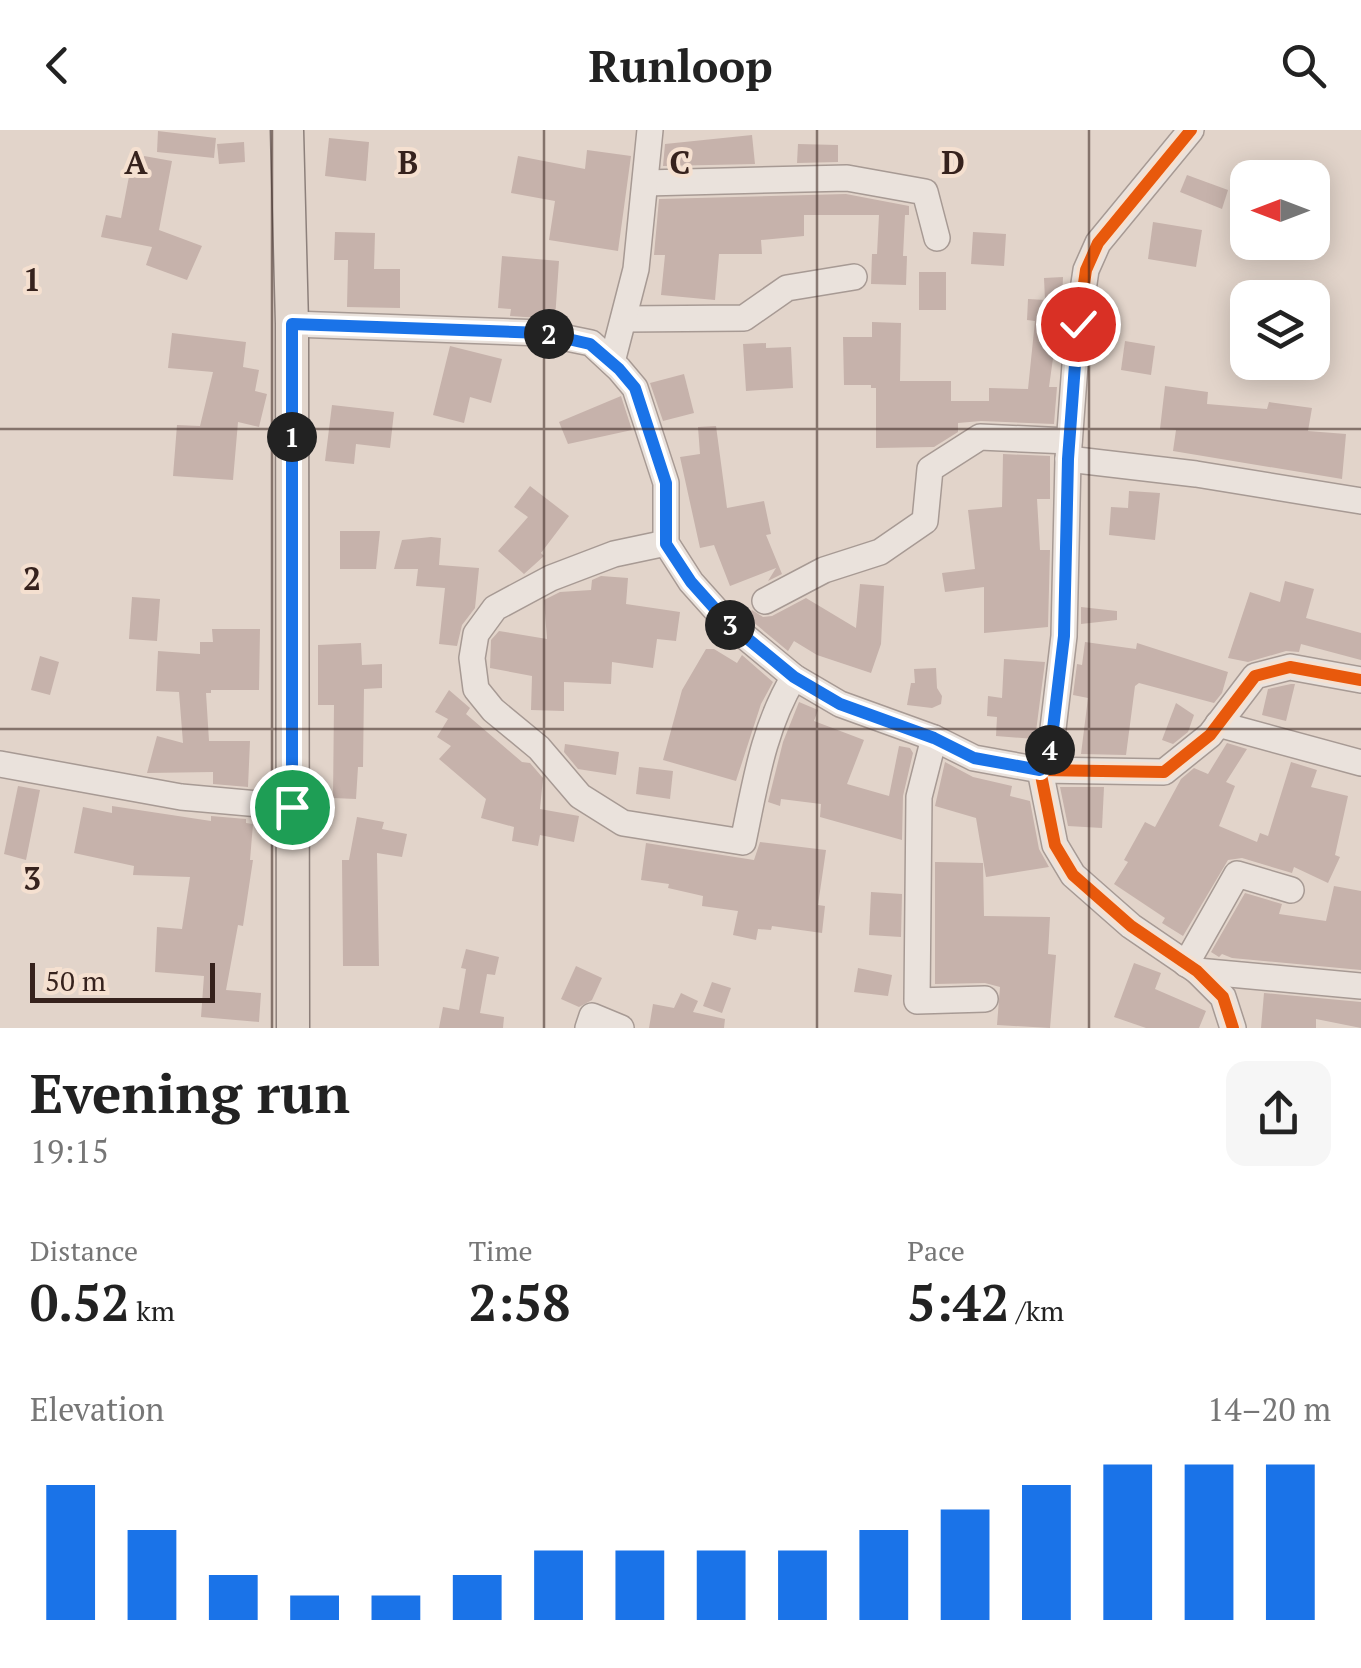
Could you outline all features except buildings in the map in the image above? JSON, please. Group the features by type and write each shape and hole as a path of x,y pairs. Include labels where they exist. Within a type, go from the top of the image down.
{"main road":[{"path":"288,130 293,1028"}],"street":[{"path":"612,362 636,269 650,130"},
{"path":"1191,130 1098,242 1086,270 1068,450 1064,636 1050,754 1040,770 1056,845 1074,875 1131,926 1192,968 1223,998 1233,1028"},
{"path":"646,183 847,178 925,192 936,238"},
{"path":"624,320 744,318 787,288 854,277"},
{"path":"292,324 542,333 590,344 635,388 666,483 666,544 691,582 725,620 794,677 840,704 934,738 974,758 1040,770 1164,772 1210,734 1255,676 1290,666 1361,680"},
{"path":"765,600 824,570 880,552 925,521 930,469 980,437 1361,501"},
{"path":"666,544 614,554 551,578 496,608 476,634 472,658 476,689 494,710 538,748 580,796 623,823 743,842 761,757 778,704 794,677"},
{"path":"1218,724 1361,763"},
{"path":"934,738 918,797 917,1001 985,1000"},
{"path":"0,764 182,797 292,807"},
{"path":"1192,968 1237,874 1291,890"},
{"path":"1192,968 1361,986"},
{"path":"588,1028 592,1016 622,1028"}],"cycle path":[{"path":"1191,130 1098,243 1086,270 1068,459 1064,636 1050,754 1040,770 1055,845 1073,875 1131,926 1197,971 1223,997 1233,1028"},
{"path":"292,324 542,333 591,343 635,388 666,483 666,543 691,582 725,620 794,677 840,704 934,738 974,758 1040,770 1164,772 1210,735 1255,676 1290,667 1361,680"}],"route":[{"path":"292,807 292,324 542,333 590,344 635,388 666,483 666,544 691,582 725,620 794,677 840,704 934,738 974,758 1040,770 1050,754 1064,636 1068,459 1078,324"}]}
